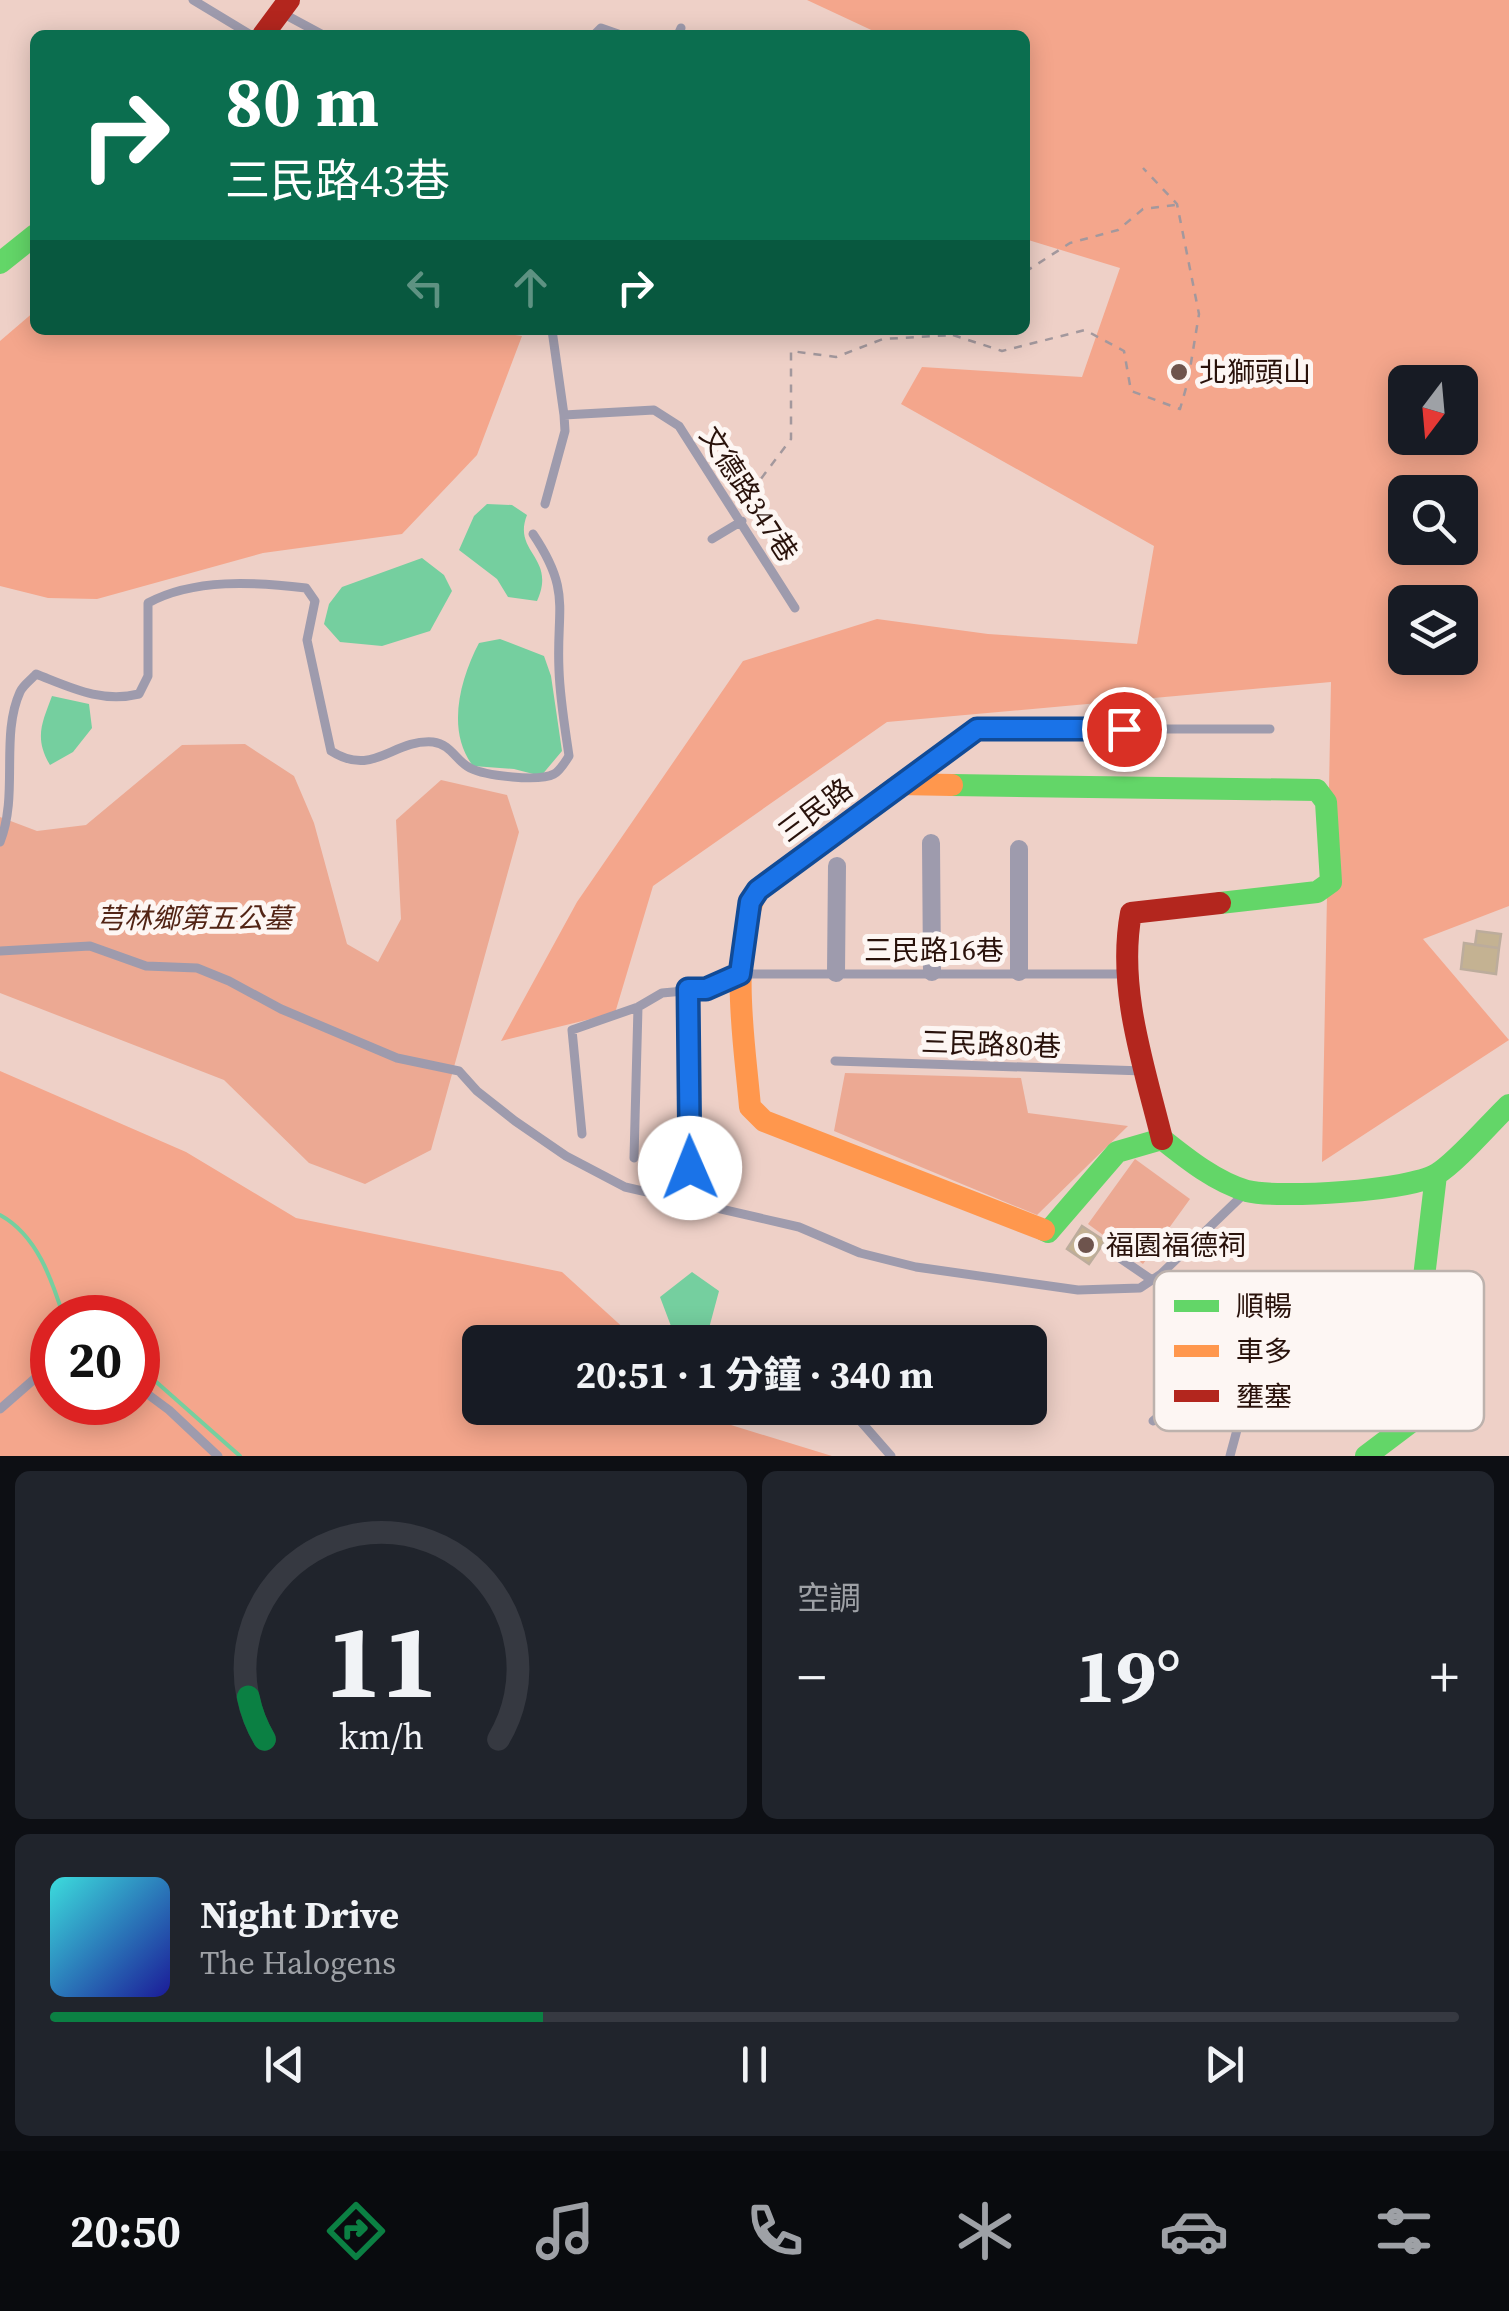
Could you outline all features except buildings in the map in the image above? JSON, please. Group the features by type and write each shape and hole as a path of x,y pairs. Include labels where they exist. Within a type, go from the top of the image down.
{"street":[{"path":"267,30 285,6"},
{"path":"0,263 30,239"},
{"path":"900,784 1318,790 1326,802 1331,882 1317,892 1131,912 1124,932 1127,974 1162,1139 1195,1166 1248,1190 1324,1194 1381,1188 1436,1175 1509,1105"},
{"name":"三民路","path":"900,784 758,890 750,902 740,974 750,1106 764,1121 1048,1232 1117,1152 1162,1139"},
{"path":"932,842 932,972"},
{"path":"1019,849 1020,972"},
{"path":"836,973 837,866"},
{"path":"1425,1271 1436,1175"},
{"path":"1366,1456 1400,1431"}],"lane":[{"path":"194,0 243,30"},
{"path":"285,6 316,30"},
{"path":"544,504 565,432 553,335"},
{"name":"文德路347巷","path":"564,415 654,410 680,426 795,608"},
{"path":"712,539 742,522"},
{"path":"0,842 7,824 12,732 20,691 36,674 104,697 116,699 139,694 148,676 148,603 165,594 195,587 306,588 315,601 307,640 331,750 346,760 367,762 411,744 435,742 449,748 472,769 537,779 556,773 569,756 558,668 561,593 556,572 533,534"},
{"path":"900,784 977,729 1270,729"},
{"path":"0,951 90,946 146,966 197,968 396,1058 459,1071 478,1092 566,1156 625,1187 799,1227 860,1253 916,1266 1078,1290 1121,1291 1140,1288 1152,1280 1112,1252"},
{"name":"三民路16巷","path":"582,1134 572,1030 638,1007 662,993 706,989 740,974 1127,974"},
{"path":"688,989 690,1168"},
{"path":"634,1158 638,1007"},
{"name":"三民路80巷","path":"835,1061 1146,1072"},
{"path":"1162,1271 1248,1190"},
{"path":"0,1409 30,1383"},
{"path":"160,1404 218,1456"},
{"path":"864,1425 891,1456"},
{"path":"1230,1456 1234,1431"}],"path":[{"path":"713,481 760,480 791,439 791,350 836,357 883,339 953,335 1002,351 1085,330 1124,351 1131,391 1180,409 1200,314 1177,204 1142,168"},
{"path":"1030,269 1070,244 1118,230 1144,209 1177,204"}],"green space":[{"name":"芎林鄉第五公墓","path":"245,744 294,776 314,823 347,944 378,962 401,919 396,820 441,780 507,795 519,832 431,1150 365,1184 309,1163 224,1080 0,993 0,817 37,831 86,825 182,745"},
{"path":"845,1073 1021,1078 1028,1113 1128,1126 1037,1215 834,1131"},
{"path":"1135,1159 1190,1199 1143,1264 1088,1224"}],"shaded area":[{"path":"807,0 1509,0 1509,906 1423,939 1509,1040 1322,1162 1331,682 887,722 653,886 615,1013 501,1041 577,902 743,661 877,619 988,634 1137,644 1154,546 901,404 922,367 1082,377 1120,268 1030,241 1030,30 871,30"},
{"path":"30,315 30,335 522,336 477,455 402,534 263,553 97,599 48,598 0,586 0,341"},
{"path":"487,504 512,505 527,515 525,538 542,574 537,601 508,597 497,579 459,550 474,516"},
{"path":"422,558 444,575 452,591 430,631 382,646 340,642 324,624 329,604 342,587"},
{"path":"500,639 544,656 551,676 562,751 541,776 473,766 460,737 459,705 472,657 479,643"},
{"path":"52,696 89,704 92,728 73,752 50,765 41,738"},
{"path":"0,1071 186,1152 296,1218 562,1272 620,1325 462,1325 462,1425 731,1425 832,1456 0,1456"},
{"path":"692,1272 719,1291 710,1325 671,1325 660,1297"}],"waterway":[{"path":"0,1215 33,1246 56,1295"},
{"path":"160,1385 240,1456"}],"traffic: fast":[{"path":"0,263 30,239"},
{"path":"952,785 1317,790 1326,802 1331,882 1317,892 1220,903"},
{"path":"1044,1230 1048,1232 1117,1152 1162,1139 1213,1176 1247,1191 1343,1192 1400,1185 1437,1174 1509,1105"},
{"path":"1425,1271 1436,1175"},
{"path":"1366,1456 1399,1431"}],"traffic: slow":[{"path":"952,785 900,784 757,890 748,916 741,970 750,1107 764,1121 1044,1230"}],"traffic: jam":[{"path":"267,30 289,0"},
{"path":"1162,1139 1130,998 1127,970 1131,913 1220,903"}],"place":[{"name":"北獅頭山","path":"1179,372"},
{"name":"福園福德祠","path":"1086,1245"}],"route":[{"path":"690,1168 688,989 706,989 740,974 750,902 758,890 977,729 1124,729"}]}
